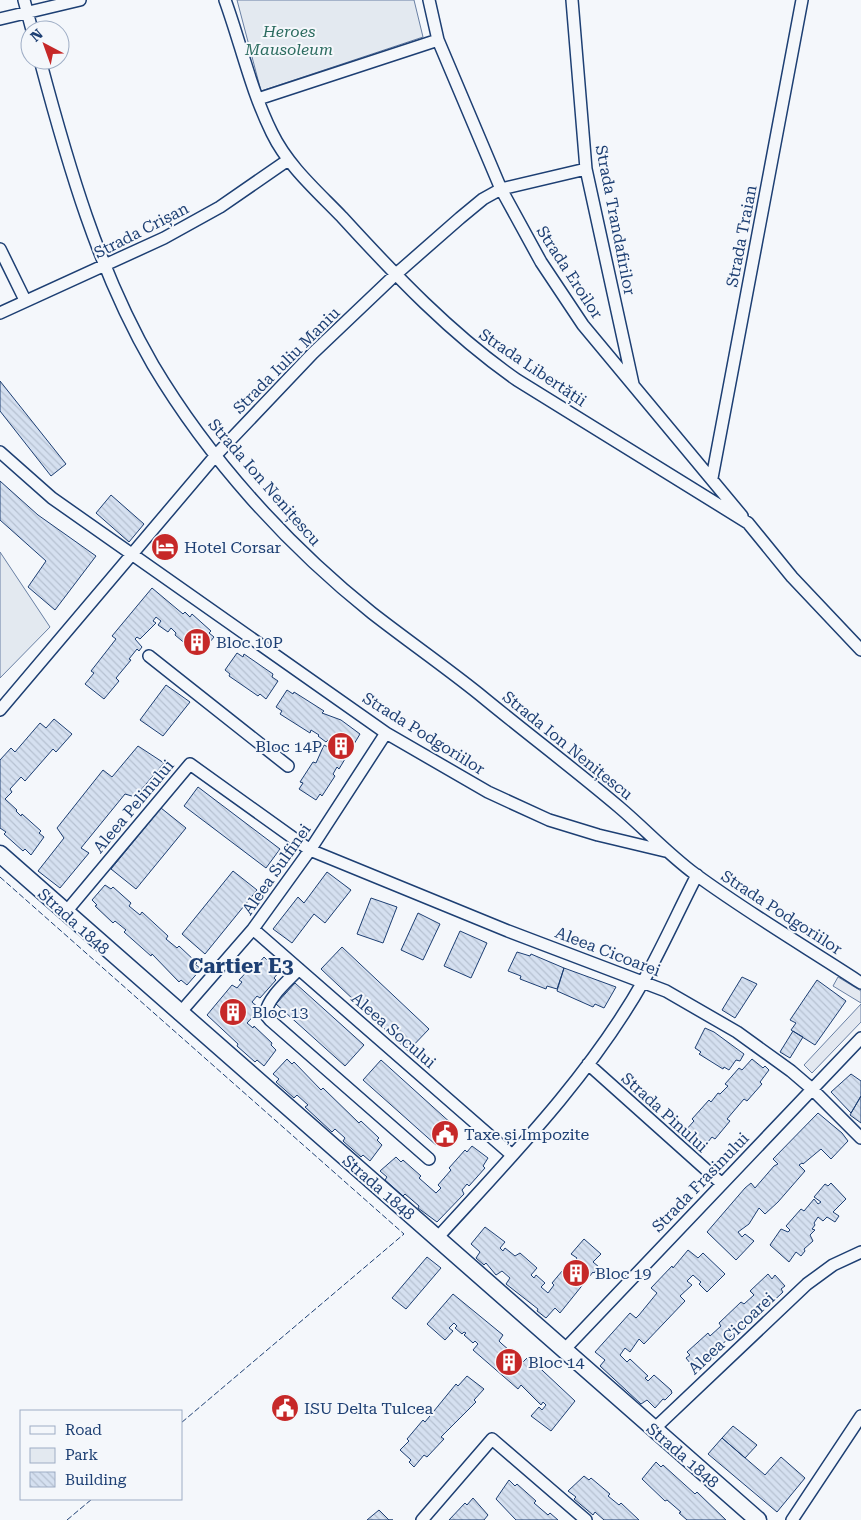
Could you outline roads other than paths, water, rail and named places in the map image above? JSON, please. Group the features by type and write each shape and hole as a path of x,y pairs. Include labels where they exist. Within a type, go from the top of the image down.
{"main road":[{"name":"Strada 1848","path":"0,854 64,913 438,1238 758,1520"}],"street":[{"path":"24,0 30,20"},
{"path":"0,19 28,14 80,0"},
{"name":"Strada Libertății","path":"225,0 258,99 272,133 288,160 396,275 480,354 524,385 748,523 792,577 861,650"},
{"name":"Strada Eroilor","path":"429,0 438,40 501,189 563,297 748,523"},
{"name":"Strada Trandafirilor","path":"572,0 586,169 634,386"},
{"name":"Strada Traian","path":"712,478 802,0"},
{"path":"258,99 438,40"},
{"name":"Strada Ion Nenițescu","path":"43,70 65,154 104,267 153,364 182,410 216,454 255,501 316,565 372,613 441,663 620,808 667,851"},
{"name":"Strada Crișan","path":"0,313 164,238 220,207 288,160"},
{"name":"Strada Iuliu Maniu","path":"0,710 216,454 313,353 396,275 468,212 501,189 586,169"},
{"path":"0,248 25,300"},
{"name":"Strada Podgoriilor","path":"0,452 52,498 131,556 202,602 386,733 488,792 549,820 598,835 667,851 697,875 861,983"},
{"path":"149,656 288,766"},
{"name":"Aleea Sulfinei","path":"179,1014 253,930 310,850 386,733"},
{"name":"Aleea Pelinului","path":"64,913 190,764 310,850"},
{"name":"Aleea Cicoarei","path":"310,850 508,931 644,981 666,991 737,1032 812,1089 861,1138"},
{"path":"438,1238 512,1155 588,1064 644,981 697,875"},
{"name":"Aleea Socului","path":"253,930 512,1155"},
{"path":"299,969 273,997 267,1006 265,1014 429,1159"},
{"name":"Strada Frasinului","path":"564,1350 861,1038"},
{"name":"Strada Pinului","path":"588,1064 721,1183"},
{"name":"Aleea Cicoarei","path":"654,1429 807,1284 833,1264 861,1252"},
{"path":"792,1520 861,1416"},
{"path":"422,1520 492,1439 586,1520"}],"place":[{"name":"Hotel Corsar","path":"165,547"},
{"name":"Bloc 10P","path":"197,642"},
{"name":"Bloc 14P","path":"341,746"},
{"name":"Bloc 13","path":"233,1012"},
{"name":"Taxe și Impozite","path":"445,1134"},
{"name":"Bloc 19","path":"576,1273"},
{"name":"Bloc 14","path":"509,1362"},
{"name":"ISU Delta Tulcea","path":"285,1408"}],"district":[{"name":"Cartier E3","path":"241,966"}],"park label":[{"name":"Heroes Mausoleum","path":"289,40"}]}
